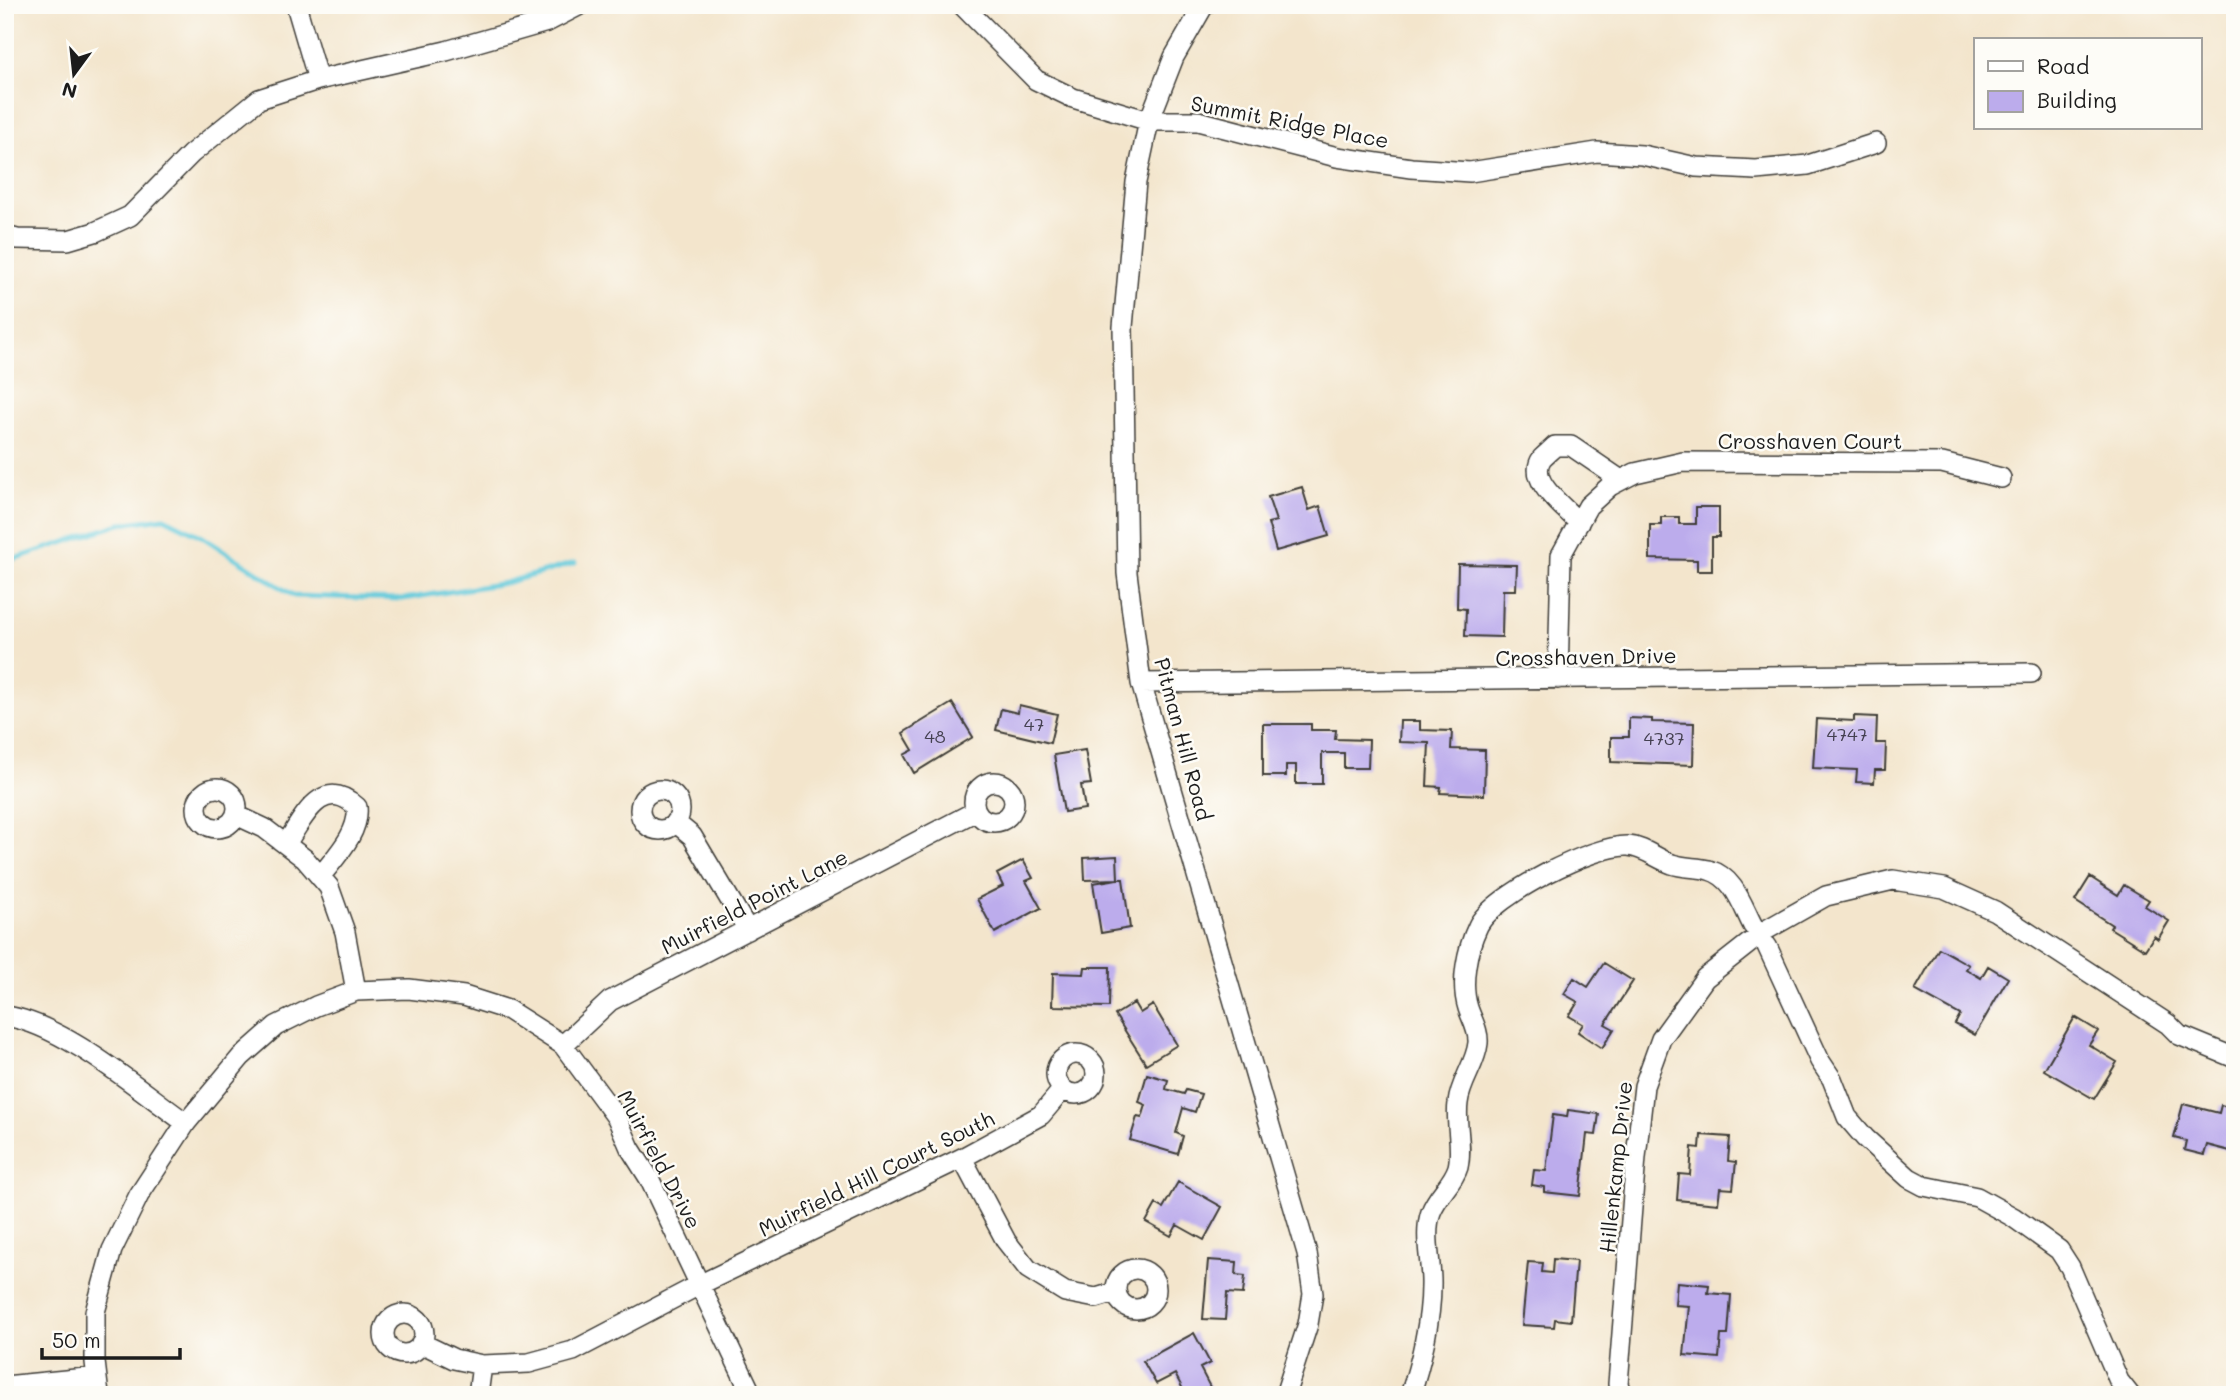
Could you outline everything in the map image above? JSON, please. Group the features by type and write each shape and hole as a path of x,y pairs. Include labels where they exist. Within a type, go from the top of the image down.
{"street":[{"path":"296,5 318,80"},
{"path":"5,236 17,239 68,240 95,232 130,216 191,154 259,99 318,80 446,51 547,22 580,5"},
{"name":"Summit Ridge Place","path":"962,5 1036,80 1073,99 1149,121 1198,121 1336,157 1411,168 1470,172 1597,152 1642,155 1696,167 1756,170 1808,165 1877,143"},
{"name":"Pitman Hill Road","path":"1204,5 1174,57 1149,121 1136,182 1122,327 1127,573 1141,683 1307,1253 1313,1294 1308,1324 1285,1395"},
{"path":"1579,523 1546,491 1538,477 1541,460 1555,446 1571,446 1621,480"},
{"name":"Crosshaven Court","path":"1558,679 1561,555 1588,506 1610,486 1635,473 1683,462 1942,463 2001,478"},
{"name":"Crosshaven Drive","path":"1141,683 2031,673"},
{"path":"286,844 312,806 327,795 343,796 357,807 357,823 344,846 320,877"},
{"name":"Muirfield Point Lane","path":"563,1045 610,1001 976,811"},
{"path":"236,815 264,828 286,844 305,859 329,887 345,932 356,991"},
{"path":"675,822 692,836 748,930"},
{"path":"1410,1395 1420,1362 1432,1289 1430,1213 1458,1166 1460,1154 1457,1104 1478,1044 1464,993 1465,977 1474,937 1488,911 1526,886 1597,851 1613,846 1632,846 1673,865 1721,874 1732,884 1753,926"},
{"name":"Hillenkamp Drive","path":"1622,1395 1618,1384 1636,1157 1644,1086 1661,1039 1705,978 1766,930 1826,896 1893,880 1944,888 1995,911 2168,1024 2179,1035 2235,1058"},
{"path":"1767,946 1820,1061 1832,1079 1847,1117 1865,1138 1909,1178 1924,1186 1977,1197 2013,1217 2059,1250 2070,1268 2119,1381 2130,1395"},
{"name":"Muirfield Drive","path":"97,1386 95,1312 112,1250 139,1195 186,1123 242,1057 275,1026 356,991 409,989 464,996 508,1010 563,1045 617,1118 630,1148 649,1178 752,1395"},
{"path":"5,1016 42,1027 90,1055 186,1123"},
{"name":"Muirfield Hill Court South","path":"421,1343 454,1359 482,1365 529,1363 573,1351 699,1285 962,1158 1041,1115 1063,1089"},
{"path":"962,1158 1006,1241 1028,1269 1065,1292 1096,1298 1116,1292"},
{"path":"478,1395 482,1365"},
{"path":"5,1386 97,1386"}],"building":[{"path":"1302,487 1309,510 1320,506 1329,536 1276,551 1268,523 1276,521 1268,497"},
{"path":"1696,507 1719,507 1719,537 1712,537 1712,571 1697,571 1697,560 1650,559 1650,525 1661,525 1661,517 1679,517 1679,524 1696,524"},
{"path":"1458,564 1517,565 1516,590 1503,590 1502,637 1465,636 1466,609 1457,608"},
{"path":"952,703 973,737 914,773 904,755 913,750 903,733"},
{"path":"1019,705 1057,714 1050,743 996,730 1001,709 1018,713"},
{"path":"1854,716 1877,717 1876,743 1886,743 1885,770 1875,770 1874,783 1856,782 1857,770 1813,768 1816,719 1854,721"},
{"path":"1629,718 1652,719 1652,722 1694,723 1693,765 1611,762 1611,737 1629,737"},
{"path":"1400,721 1420,721 1420,730 1452,731 1451,749 1485,750 1484,795 1440,793 1441,787 1427,786 1429,743 1399,742"},
{"path":"1263,724 1311,724 1311,730 1336,730 1335,739 1369,740 1368,768 1344,768 1344,753 1322,753 1322,784 1296,784 1296,765 1286,765 1286,776 1263,776"},
{"path":"1085,750 1091,784 1081,785 1085,809 1064,812 1054,755"},
{"path":"1117,856 1118,879 1085,880 1084,858"},
{"path":"1023,860 1033,878 1026,881 1041,908 995,933 977,899 1003,886 997,874"},
{"path":"2090,877 2118,895 2124,885 2149,900 2145,906 2169,921 2158,939 2154,936 2145,950 2075,901"},
{"path":"1123,879 1130,928 1101,933 1093,883"},
{"path":"1939,948 1969,965 1966,969 1981,978 1988,966 2008,978 1975,1035 1955,1024 1960,1015 1915,990"},
{"path":"1604,963 1633,981 1605,1024 1614,1029 1602,1048 1578,1032 1583,1024 1569,1016 1578,1002 1564,994 1574,978 1588,987"},
{"path":"1085,967 1110,967 1109,1007 1052,1006 1053,973 1084,974"},
{"path":"1134,1003 1140,1013 1153,1005 1177,1045 1146,1064 1115,1015"},
{"path":"2075,1017 2098,1031 2089,1045 2117,1062 2094,1099 2044,1070"},
{"path":"1147,1074 1168,1080 1166,1089 1184,1094 1186,1090 1201,1094 1195,1112 1183,1108 1176,1133 1183,1136 1178,1154 1130,1140 1137,1117 1142,1118 1146,1105 1139,1102"},
{"path":"2183,1104 2219,1113 2221,1105 2235,1109 2235,1133 2230,1151 2207,1145 2204,1155 2184,1150 2186,1141 2174,1138"},
{"path":"1568,1110 1599,1114 1596,1135 1587,1134 1580,1196 1544,1192 1544,1187 1532,1185 1534,1170 1546,1171 1553,1115 1567,1117"},
{"path":"1701,1135 1730,1137 1728,1161 1736,1162 1733,1189 1720,1188 1718,1204 1677,1200 1679,1174 1690,1175 1692,1147 1700,1148"},
{"path":"1178,1182 1222,1207 1204,1240 1177,1225 1171,1236 1146,1222 1156,1204 1163,1208"},
{"path":"1553,1259 1576,1261 1571,1321 1555,1319 1554,1327 1522,1325 1528,1262 1543,1263 1542,1272 1552,1273"},
{"path":"1208,1260 1237,1262 1236,1275 1245,1276 1243,1294 1227,1293 1225,1320 1203,1319"},
{"path":"1677,1282 1709,1285 1708,1293 1731,1295 1728,1335 1721,1335 1719,1358 1684,1355 1689,1306 1675,1305"},
{"path":"1194,1333 1210,1363 1200,1368 1210,1387 1196,1395 1186,1395 1175,1374 1156,1384 1143,1361"}],"waterway":[{"path":"5,562 120,524 164,518 201,536 294,596 403,599 505,583 575,563"}]}
